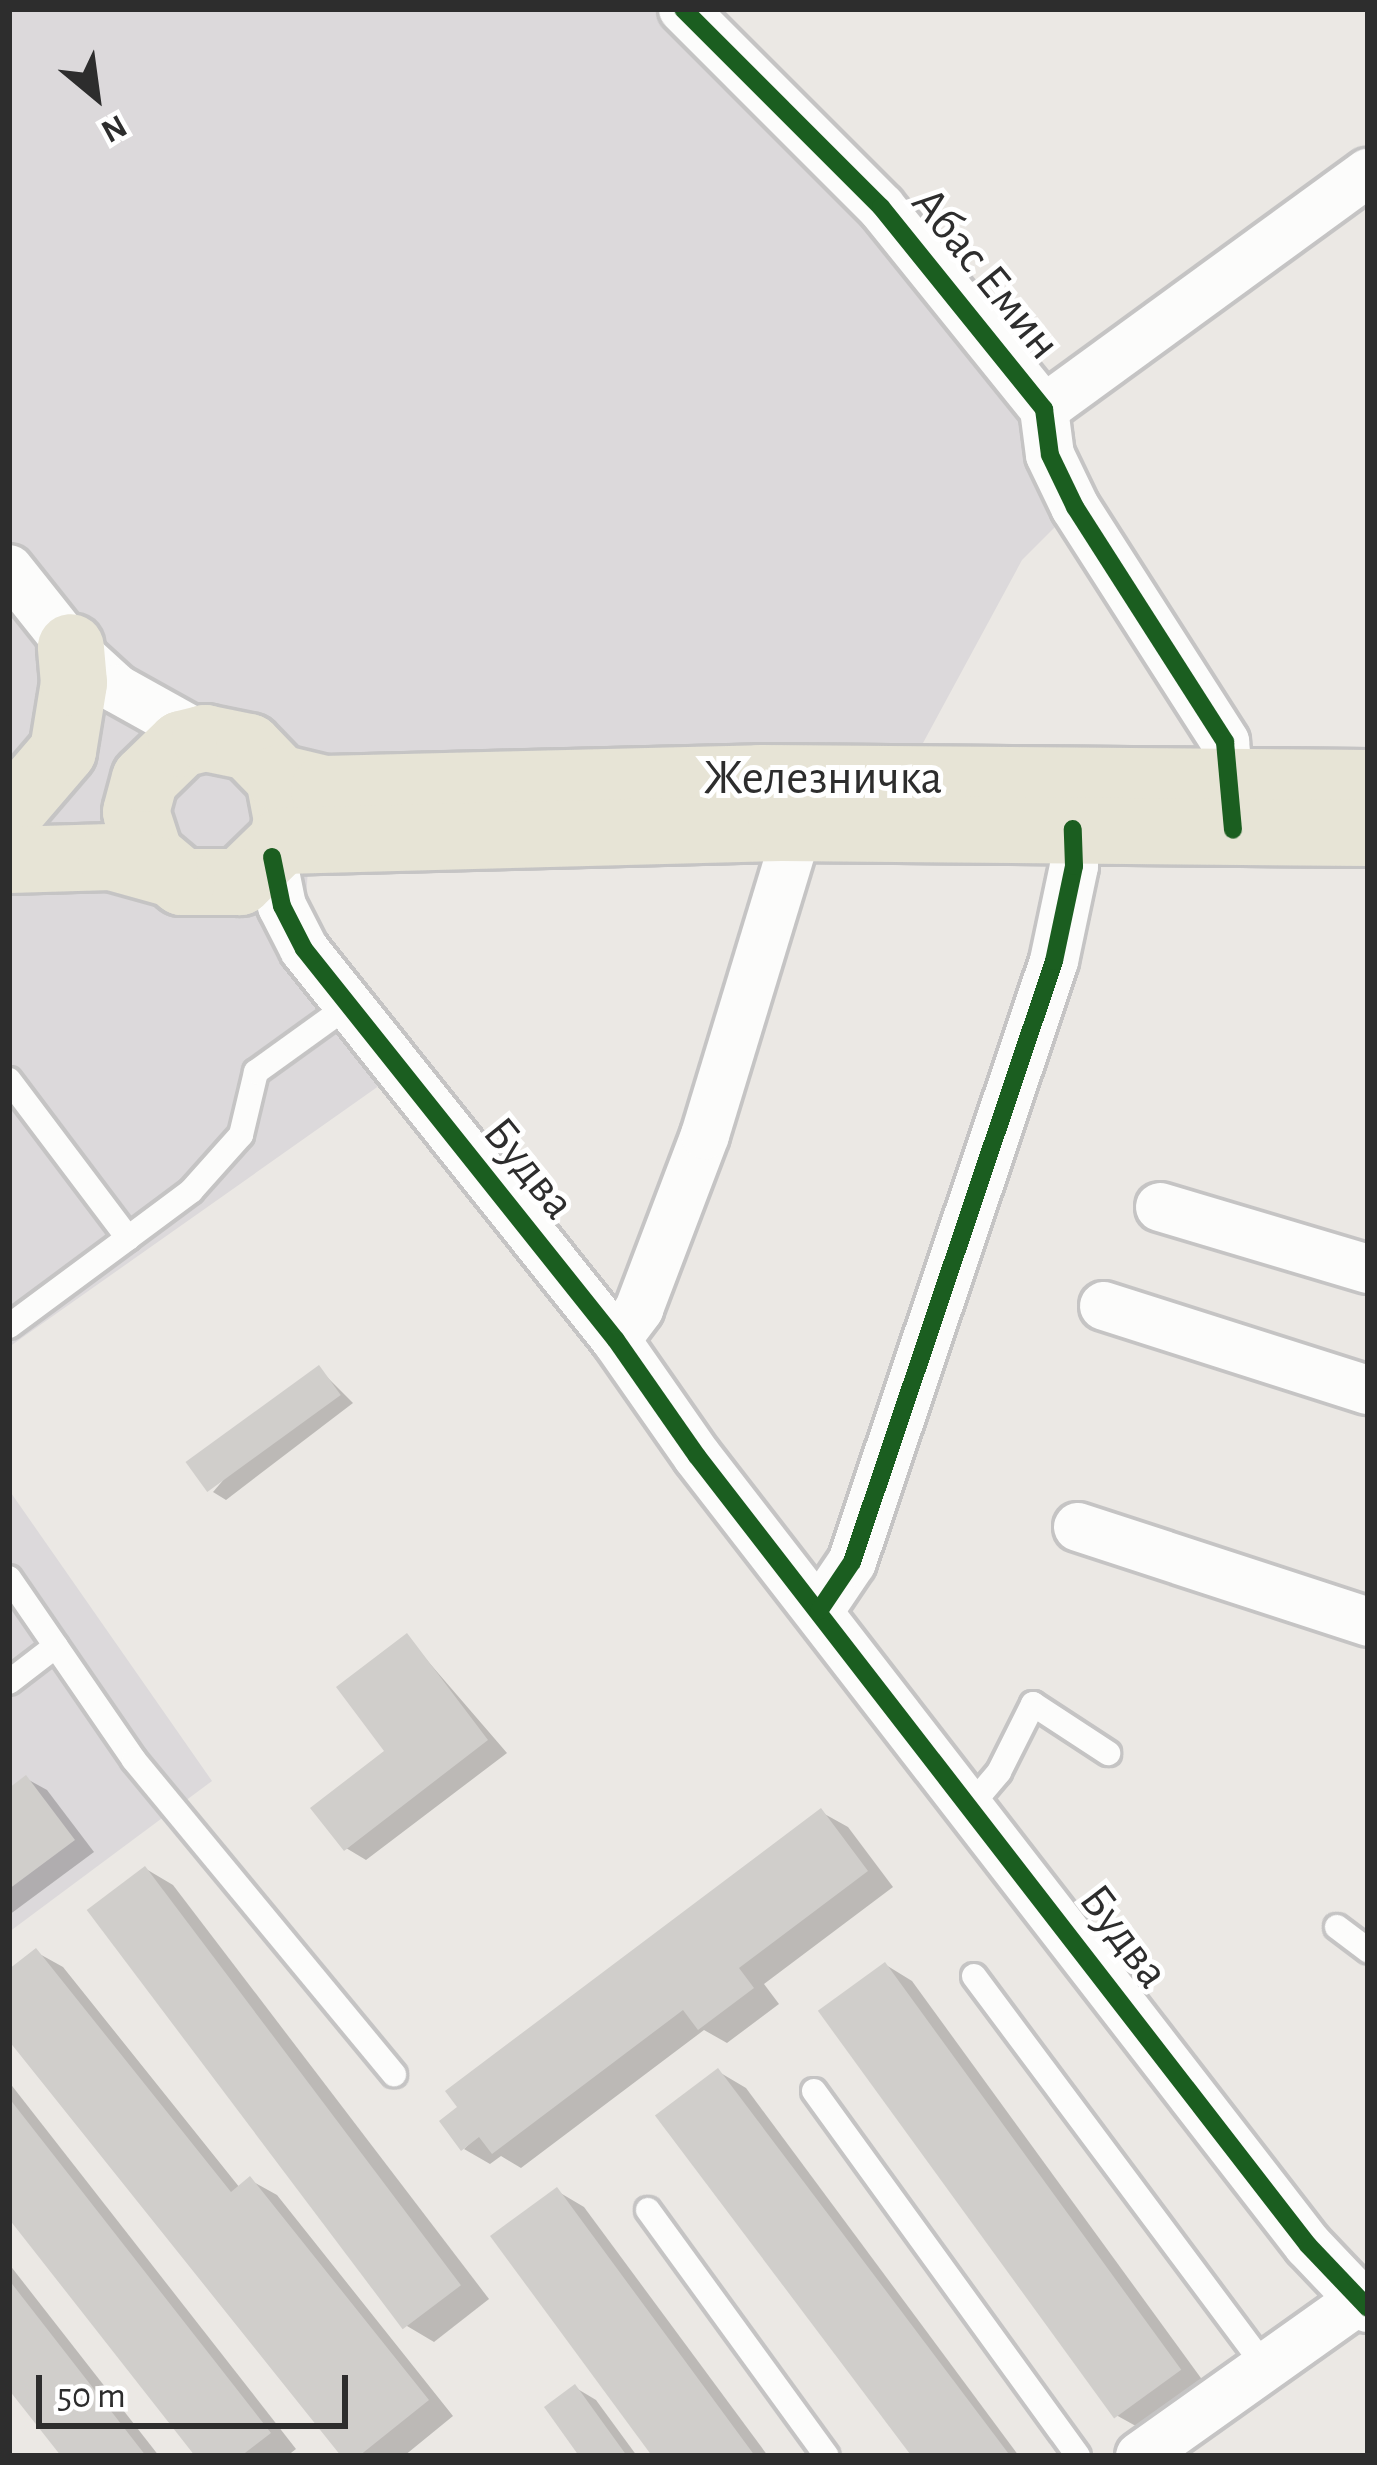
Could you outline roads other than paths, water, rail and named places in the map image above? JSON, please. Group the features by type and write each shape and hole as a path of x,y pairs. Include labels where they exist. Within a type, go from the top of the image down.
{"main road":[{"path":"9,817 63,751 74,683 70,647"},
{"name":"Железничка","path":"205,738 248,747 277,825"},
{"path":"9,817 143,785 181,744 205,738"},
{"name":"Железничка","path":"183,879 240,882 277,825 324,789 760,778 1232,806 1368,833"},
{"name":"Железничка","path":"277,825 1073,830 1368,783"},
{"path":"143,785 140,835 183,879"},
{"path":"9,860 111,857 183,879"}],"street":[{"name":"Абас Емин","path":"683,9 881,207 1044,409 1050,454 1075,507 1226,742 1232,806"},
{"path":"1044,409 1368,173"},
{"path":"9,569 70,647 143,785"},
{"path":"70,647 158,718 205,738"},
{"path":"277,825 282,906 304,949"},
{"path":"616,1340 639,1309 705,1135 798,828"},
{"path":"819,1611 852,1562 1054,961 1074,866 1073,830"},
{"path":"183,879 266,918 304,949"},
{"name":"Будва","path":"304,949 616,1340 1308,2245 1366,2301 1140,2456"},
{"path":"1160,1207 1368,1269"},
{"path":"1104,1306 1368,1390"},
{"path":"1078,1527 1368,1622"}],"lane":[{"path":"9,1326 191,1191 241,1135 256,1072 349,1005"},
{"path":"9,1080 128,1238"},
{"path":"9,1578 134,1760 394,2074"},
{"path":"9,1682 56,1646"},
{"path":"972,1804 999,1772 1033,1704 1108,1753"},
{"path":"1337,1927 1368,1950"},
{"path":"974,1976 1265,2368"},
{"path":"814,2091 1078,2456"},
{"path":"648,2210 827,2456"}]}
